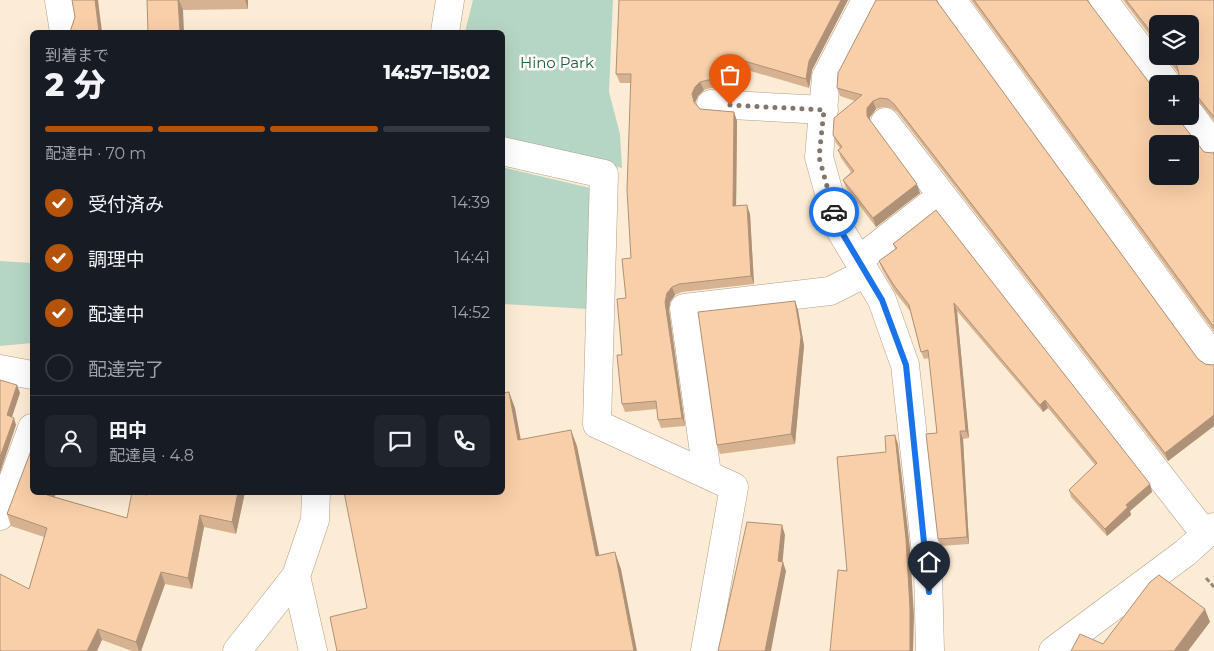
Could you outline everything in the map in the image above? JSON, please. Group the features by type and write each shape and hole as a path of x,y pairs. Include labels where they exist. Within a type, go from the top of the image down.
{"street":[{"path":"59,0 64,30"},
{"path":"445,30 450,0"},
{"path":"866,0 826,77 819,157 838,226 882,300 906,365 928,572 930,651"},
{"path":"952,0 1214,358"},
{"path":"1103,0 1160,75"},
{"path":"711,104 824,110"},
{"path":"885,122 941,196 1210,530 1186,553 1053,651"},
{"path":"1198,125 1214,146"},
{"path":"505,152 604,174 597,424 734,487 705,651"},
{"path":"707,474 684,308 830,291 863,267 941,196"},
{"path":"0,369 30,375"},
{"path":"0,516 30,434"},
{"path":"237,651 296,576 315,520 316,495"},
{"path":"296,576 313,651"}],"green space":[{"name":"Hino Park","path":"473,0 613,0 609,92 620,134 622,168 505,139 505,30 466,30"},
{"path":"505,168 590,188 587,309 505,304"},
{"path":"0,261 30,263 30,343 0,346"}],"building":[{"path":"72,0 95,0 99,30 71,30 75,17"},
{"path":"147,0 178,0 180,30 148,30"},
{"path":"619,0 841,0 809,61 806,79 734,58 734,81 708,80 700,82 692,94 694,102 700,109 734,112 733,206 747,205 751,276 679,284 672,287 667,293 665,302 682,418 658,420 656,401 622,404 617,355 622,355 617,299 626,298 622,259 631,258 627,190 631,74 616,74"},
{"path":"876,0 936,0 1198,359 1205,364 1214,364 1214,415 1165,453 894,104 888,99 880,98 873,101 867,108 867,116 917,184 873,218 843,180 854,171 838,150 842,147 833,135 834,118 862,95 837,88 838,73"},
{"path":"974,0 1087,0 1149,82 1149,125 1183,125 1191,135 1149,135 1149,185 1199,185 1199,146 1204,152 1214,152 1214,327"},
{"path":"1126,0 1214,0 1214,117 1199,98 1199,75 1179,75 1176,65 1199,65 1199,15 1149,15 1149,29"},
{"path":"936,210 1150,484 1126,505 1128,507 1105,529 1069,490 1097,463 1045,400 1040,405 954,303 966,431 960,431 967,537 938,539 926,434 937,433 928,350 921,352 909,305 879,261 897,248 893,244"},
{"path":"795,301 801,337 791,434 717,445 698,312"},
{"path":"0,380 17,385 7,415 14,418 0,457"},
{"path":"509,392 518,440 571,430 596,556 615,552 634,651 337,651 330,617 367,608 345,495 505,495 505,393"},
{"path":"895,435 906,539 910,608 910,651 830,651 838,570 847,571 837,457 886,452 885,436"},
{"path":"30,453 30,495 47,495 127,518 131,495 237,495 232,522 200,515 188,578 161,572 136,642 98,629 87,651 0,651 0,574 29,589 47,528 7,514"},
{"path":"747,522 782,525 778,561 783,562 765,651 718,651"},
{"path":"1159,575 1205,609 1174,651 1071,651 1080,634 1103,644 1150,582"}],"way so far":[{"path":"730,105 824,110 819,157 834,212"}],"route":[{"path":"834,212 838,226 882,300 906,365 929,592"}]}
